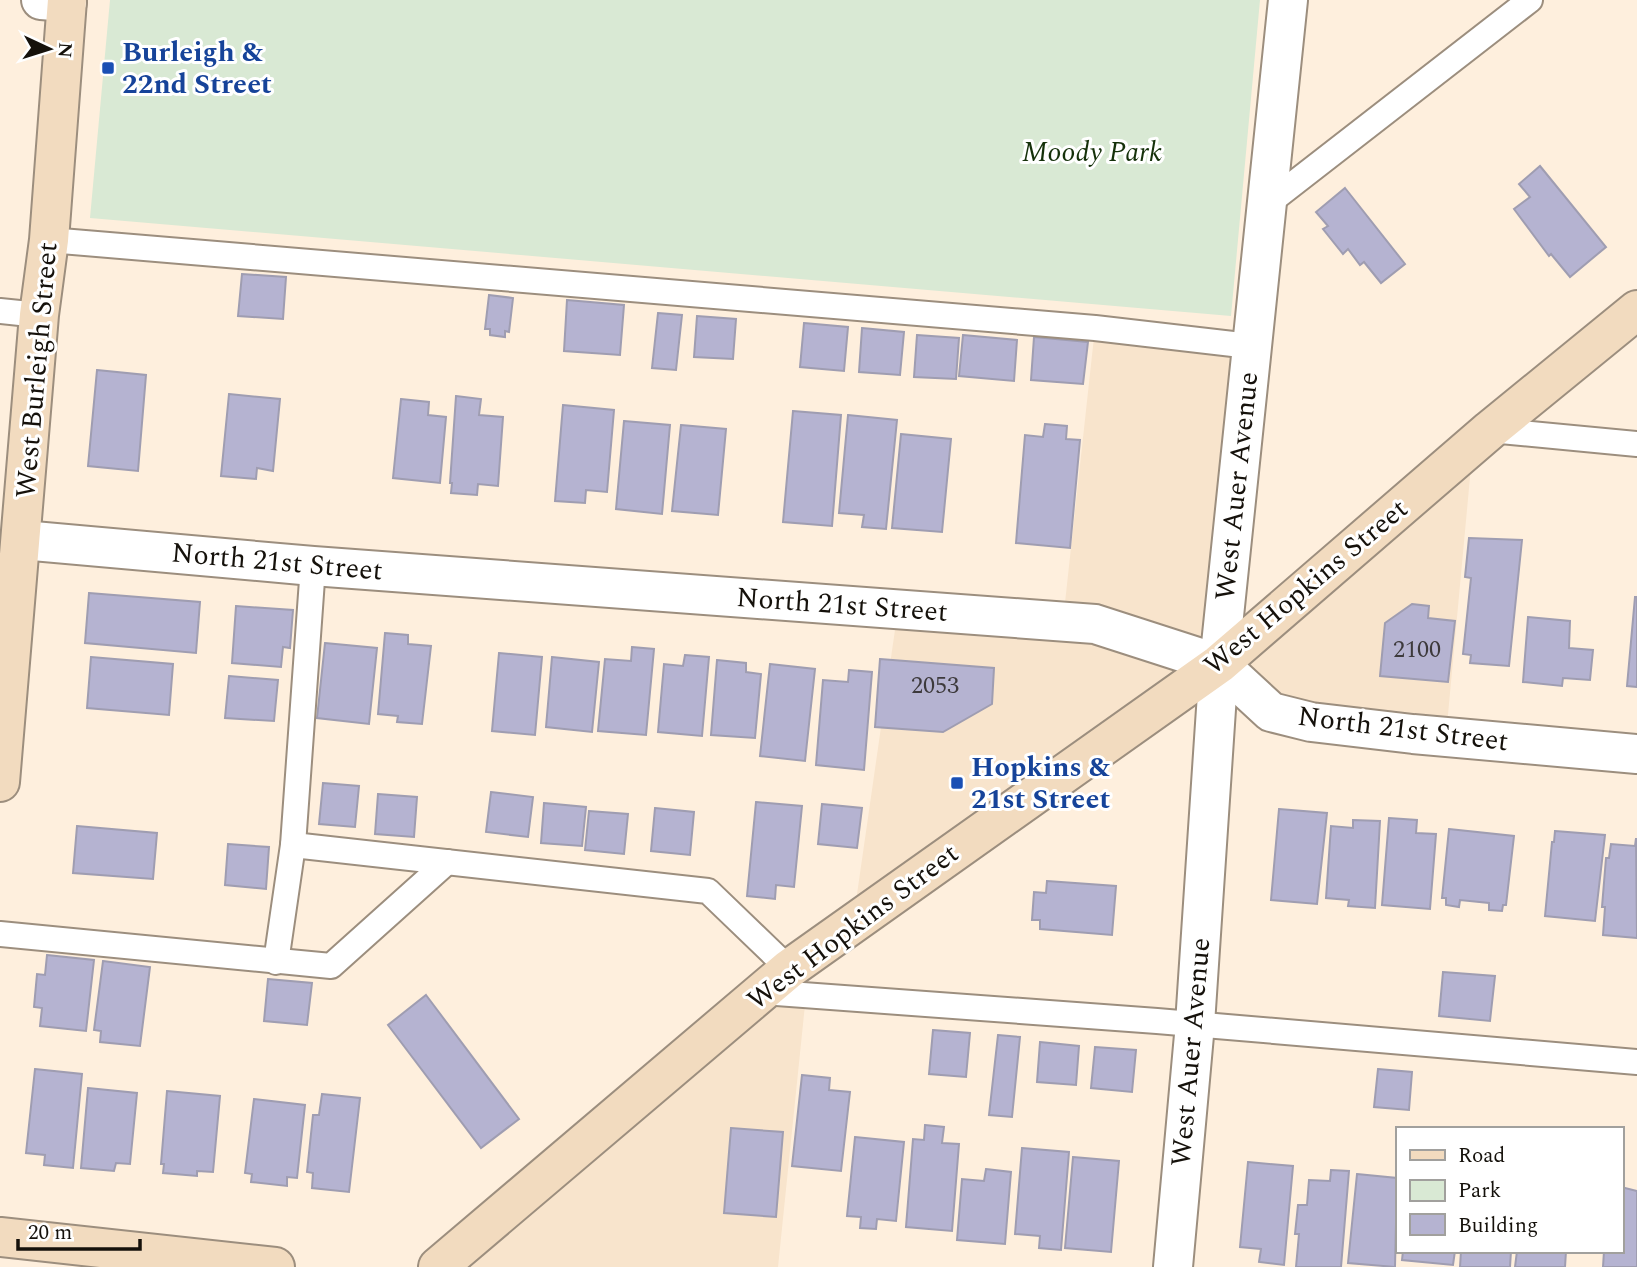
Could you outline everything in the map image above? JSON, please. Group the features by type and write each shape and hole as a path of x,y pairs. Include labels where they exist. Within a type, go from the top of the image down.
{"main road":[{"name":"West Burleigh Street","path":"0,782 7,635 22,540 39,315 49,240 58,1"},
{"name":"West Hopkins Street","path":"438,1267 775,980 1219,664 1490,430 1637,310"},
{"path":"0,1237 68,1256 275,1267"}],"street":[{"name":"West Auer Avenue","path":"1173,1267 1195,1024 1219,664 1288,0"},
{"name":"North 21st Street","path":"22,540 313,566 1095,624 1219,664 1271,712 1311,722 1637,754"}],"lane":[{"path":"1266,205 1530,0"},
{"path":"49,240 1067,326 1250,346"},
{"path":"0,311 39,315"},
{"path":"1490,430 1637,444"},
{"path":"276,962 293,845 313,566"},
{"path":"293,845 708,891 775,980 1195,1024 1637,1062"},
{"path":"0,934 331,966 447,862"}],"shaded area":[{"path":"1095,328 1250,346 1219,662 1473,445 1446,736 1311,722 1219,664 853,922 898,609 1063,621"},
{"path":"762,992 806,995 778,1267 438,1267"}],"green space":[{"name":"Moody Park","path":"110,0 1260,0 1231,316 90,218"}],"building":[{"path":"1540,166 1606,247 1570,277 1551,254 1549,256 1514,209 1530,197 1519,184"},
{"path":"1345,188 1405,264 1381,283 1364,262 1360,265 1348,249 1343,254 1323,229 1328,226 1316,212"},
{"path":"242,274 286,277 283,319 238,316"},
{"path":"489,295 513,298 509,332 505,331 505,337 490,335 490,329 485,329"},
{"path":"567,300 624,305 620,355 564,351"},
{"path":"658,313 682,315 676,370 652,368"},
{"path":"697,316 736,319 733,359 694,357"},
{"path":"804,323 848,327 844,371 800,367"},
{"path":"862,328 904,332 900,375 859,372"},
{"path":"917,335 959,338 956,379 914,377"},
{"path":"963,335 1017,340 1014,381 959,376"},
{"path":"1034,337 1088,342 1083,384 1031,380"},
{"path":"97,370 146,375 138,471 88,466"},
{"path":"229,394 280,399 273,471 257,468 256,479 221,476"},
{"path":"456,396 481,399 479,415 503,417 498,486 478,484 477,495 451,493"},
{"path":"401,399 429,402 428,415 446,417 440,483 393,478"},
{"path":"563,405 614,410 607,492 586,490 585,503 555,501"},
{"path":"793,411 841,415 832,526 783,522"},
{"path":"848,415 897,420 886,529 862,527 864,515 839,513"},
{"path":"624,421 670,425 662,514 616,509"},
{"path":"1045,424 1067,426 1066,439 1080,440 1070,548 1016,543 1025,435 1043,437"},
{"path":"681,425 726,429 718,515 672,511"},
{"path":"901,434 951,439 942,532 892,528"},
{"path":"1469,538 1522,540 1509,666 1470,663 1471,655 1463,654 1471,578 1465,577"},
{"path":"89,593 200,602 196,653 85,643"},
{"path":"1637,597 1637,687 1627,686"},
{"path":"1412,604 1429,606 1428,618 1455,621 1448,682 1380,676 1385,623"},
{"path":"236,606 293,610 290,648 283,647 281,667 232,663"},
{"path":"1528,617 1570,621 1569,648 1593,650 1590,680 1563,678 1562,686 1523,682"},
{"path":"385,633 408,635 408,644 431,646 422,724 397,722 398,716 378,714"},
{"path":"325,643 377,648 369,724 317,718"},
{"path":"632,647 654,649 646,735 598,731 605,659 631,661"},
{"path":"499,653 542,657 535,735 492,731"},
{"path":"685,655 709,657 702,736 658,732 664,664 683,666"},
{"path":"91,657 173,664 169,715 87,708"},
{"path":"552,657 599,662 592,732 546,727"},
{"path":"880,659 994,668 992,704 943,732 875,727"},
{"path":"717,660 746,663 746,672 761,674 755,738 711,735"},
{"path":"770,664 815,669 805,761 760,756"},
{"path":"849,670 872,672 864,770 816,765 823,680 848,682"},
{"path":"229,676 278,680 274,721 225,718"},
{"path":"323,783 359,786 355,827 319,824"},
{"path":"491,792 533,797 528,837 486,832"},
{"path":"378,794 417,797 414,837 375,834"},
{"path":"756,802 802,806 794,887 776,885 775,899 747,896"},
{"path":"544,803 586,807 582,846 541,843"},
{"path":"822,804 862,808 857,848 818,844"},
{"path":"655,808 694,812 690,855 651,851"},
{"path":"1279,809 1327,813 1317,904 1271,900"},
{"path":"589,811 628,814 624,854 585,850"},
{"path":"1389,818 1417,820 1416,833 1436,834 1430,909 1382,905"},
{"path":"1353,820 1380,821 1375,908 1348,906 1349,900 1326,898 1331,826 1353,828"},
{"path":"77,826 157,833 153,879 73,873"},
{"path":"1449,829 1514,836 1506,905 1503,905 1502,911 1489,910 1489,903 1460,900 1459,907 1446,905 1446,898 1442,898"},
{"path":"1555,831 1605,835 1595,921 1545,916"},
{"path":"1636,838 1637,938 1603,935 1606,858 1609,858 1611,844 1635,846"},
{"path":"228,844 269,847 266,889 225,885"},
{"path":"1047,881 1116,886 1112,935 1040,929 1040,920 1032,920 1034,892 1046,893"},
{"path":"47,955 94,960 86,1031 40,1026 42,1008 34,1007 37,974 45,975"},
{"path":"103,961 150,967 140,1046 100,1042 101,1031 94,1030"},
{"path":"1443,972 1495,976 1490,1021 1439,1016"},
{"path":"268,979 312,983 307,1025 264,1021"},
{"path":"426,995 519,1119 481,1148 388,1025"},
{"path":"933,1030 970,1033 966,1077 929,1074"},
{"path":"998,1035 1020,1037 1012,1117 989,1115"},
{"path":"1040,1042 1079,1046 1076,1085 1037,1082"},
{"path":"1095,1047 1136,1050 1132,1092 1091,1088"},
{"path":"35,1069 82,1074 73,1168 44,1165 45,1155 26,1153"},
{"path":"1378,1069 1412,1072 1409,1110 1374,1107"},
{"path":"802,1075 830,1078 829,1090 850,1092 841,1171 792,1166"},
{"path":"88,1088 137,1093 130,1164 116,1163 114,1171 81,1168"},
{"path":"167,1091 220,1096 213,1172 197,1171 197,1176 163,1173 164,1164 161,1164"},
{"path":"322,1094 360,1098 349,1192 312,1188 313,1173 307,1172 313,1115 319,1115"},
{"path":"254,1099 305,1105 297,1178 287,1177 287,1186 251,1182 252,1174 245,1173"},
{"path":"925,1125 944,1127 942,1143 959,1144 952,1231 906,1227 913,1139 924,1140"},
{"path":"731,1128 783,1132 776,1217 724,1213"},
{"path":"855,1137 904,1142 896,1221 877,1219 876,1229 860,1228 861,1217 847,1216"},
{"path":"1022,1148 1069,1152 1061,1250 1039,1248 1040,1236 1015,1234"},
{"path":"1073,1157 1119,1161 1111,1252 1065,1248"},
{"path":"1248,1162 1293,1166 1284,1265 1259,1262 1261,1249 1240,1247"},
{"path":"986,1169 1011,1172 1005,1244 957,1240 962,1179 984,1181"},
{"path":"1331,1170 1349,1171 1341,1267 1296,1267 1298,1205 1307,1205 1309,1180 1330,1181"},
{"path":"1357,1174 1396,1178 1395,1267 1348,1263"},
{"path":"1623,1188 1637,1191 1637,1267 1603,1267 1604,1253 1623,1253"},
{"path":"1403,1253 1455,1253 1453,1265 1402,1260"},
{"path":"1461,1253 1511,1253 1510,1267 1460,1267"},
{"path":"1517,1253 1566,1253 1565,1267 1515,1267"}],"place":[{"name":"Burleigh & 22nd Street","path":"108,68"},
{"name":"Hopkins & 21st Street","path":"957,783"}]}
